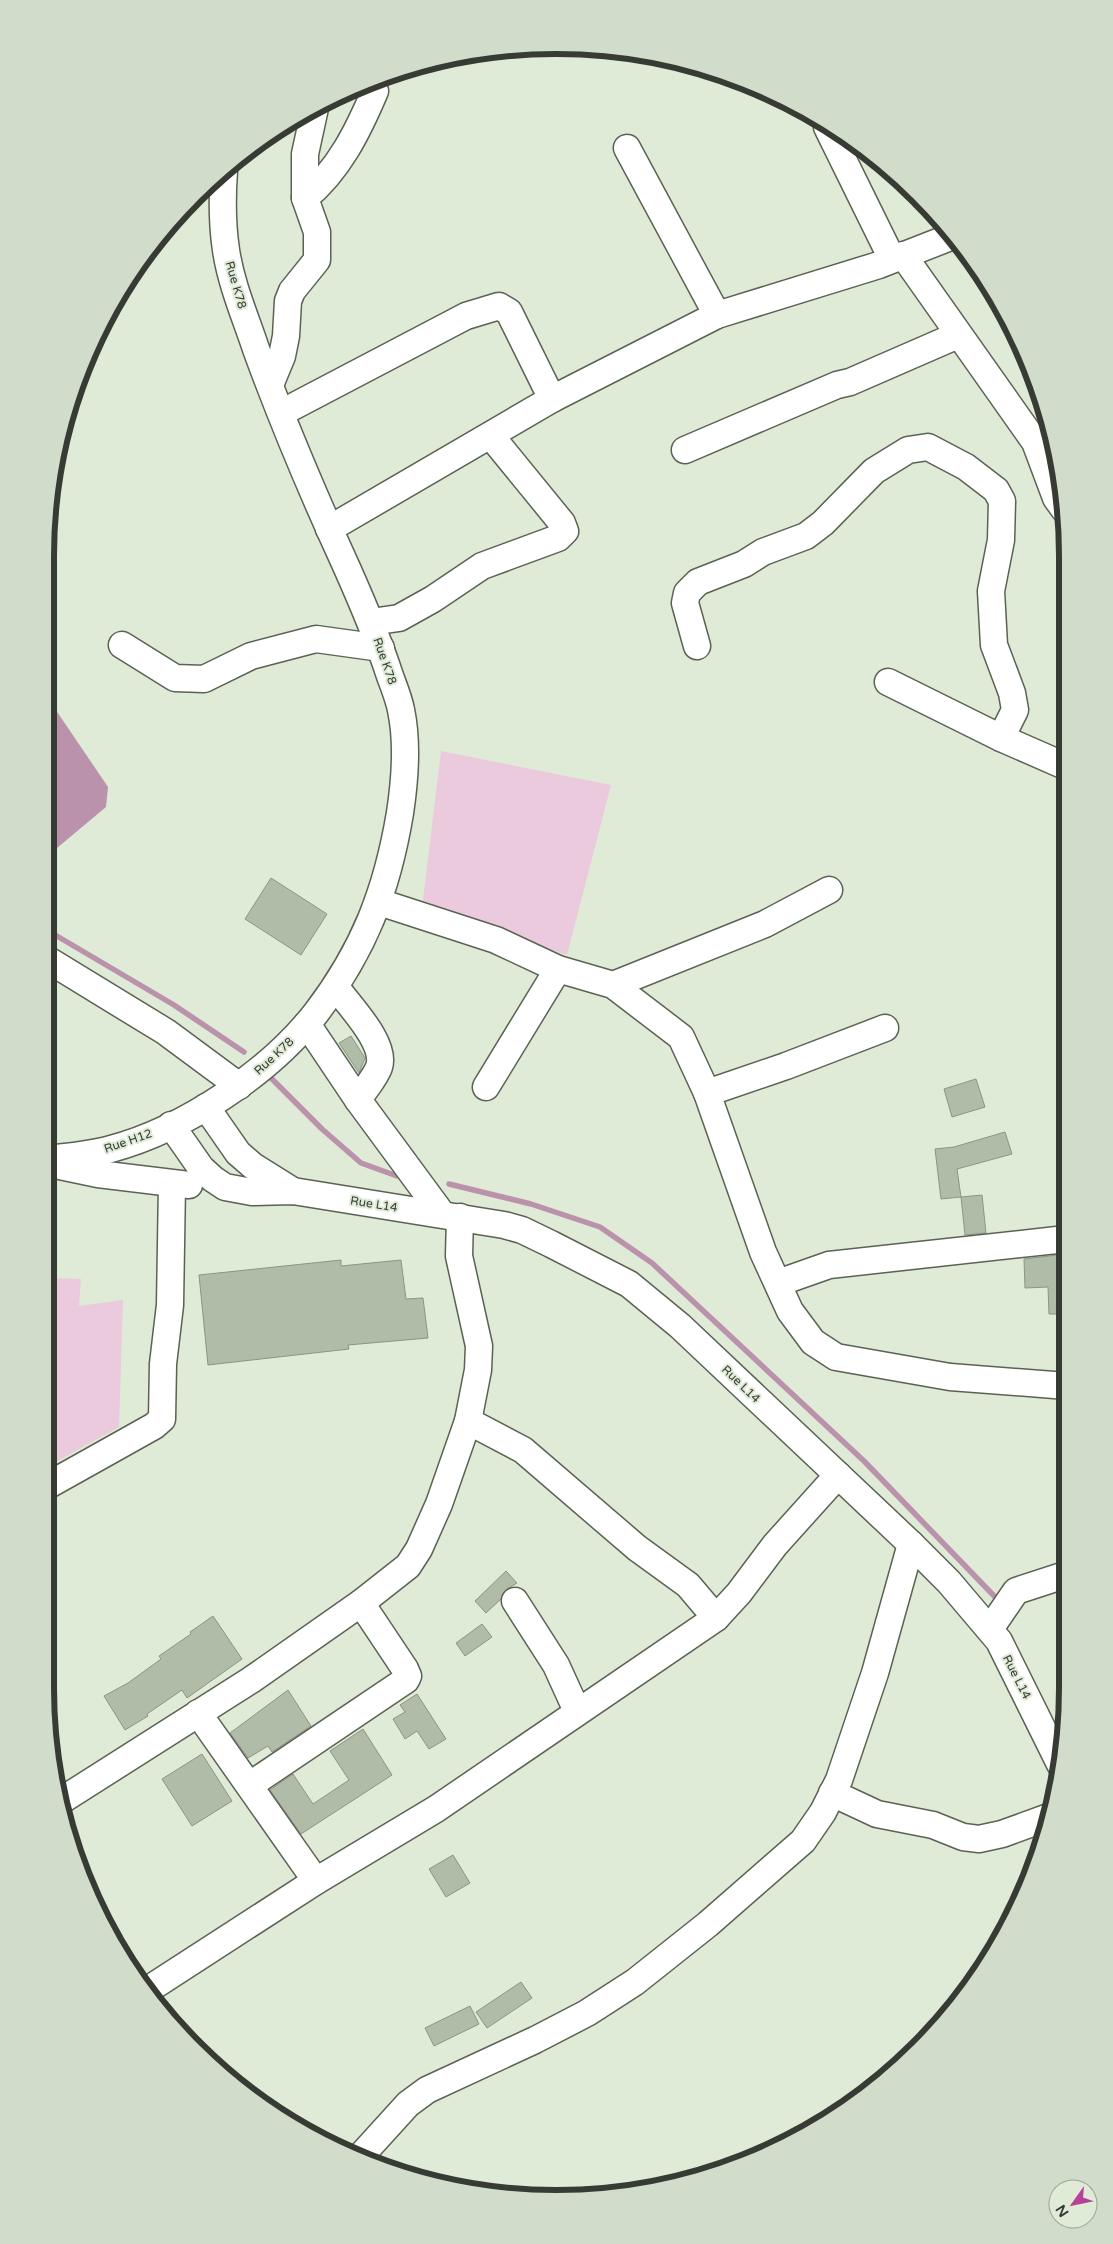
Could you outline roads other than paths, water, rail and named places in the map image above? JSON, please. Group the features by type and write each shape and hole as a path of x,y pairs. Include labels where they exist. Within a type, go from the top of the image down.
{"street":[{"path":"305,198 322,184 355,136 375,91"},
{"path":"270,386 282,356 286,336 288,301 292,291 317,260 317,232 305,198 305,154 313,117"},
{"path":"832,135 898,257 958,335 1035,442 1056,497"},
{"path":"626,148 717,315"},
{"name":"Rue K78","path":"206,1107 239,1086 271,1060 307,1024 336,987 352,960 379,902 396,833 405,770 401,710 381,648 270,386 236,292 226,252 222,208 223,180"},
{"path":"329,529 552,399 717,315 898,257 946,239"},
{"path":"281,413 466,316 499,306 509,312 552,399"},
{"path":"685,450 958,335"},
{"path":"371,622 399,618 433,599 482,566 558,538 565,531 562,523 491,436"},
{"path":"697,646 685,603 687,593 698,582 744,564 763,552 806,536 822,523 874,471 908,450 928,447 966,467 996,490 1002,500 1001,540 991,591 994,645 1012,693 1015,710 1001,738"},
{"path":"122,645 175,678 204,679 251,656 316,639 381,648"},
{"path":"888,682 1001,738 1059,763"},
{"path":"613,985 765,924 829,890"},
{"path":"379,902 496,940 558,969 613,985 680,1037 707,1093 763,1252 790,1311 813,1342 836,1357 950,1377 1059,1385"},
{"path":"54,964 166,1032 206,1059 239,1086"},
{"path":"486,1087 558,969"},
{"path":"336,987 370,1032 376,1042 380,1055 379,1067 358,1100"},
{"path":"66,1798 251,1680 361,1603 408,1566 419,1549 440,1504 468,1421 478,1370 479,1346 451,1216 358,1100 307,1024"},
{"path":"707,1093 786,1066 885,1028"},
{"name":"Rue H12","path":"54,1158 80,1155 130,1143 206,1107"},
{"name":"Rue L14","path":"206,1107 238,1153 253,1166 293,1191"},
{"name":"Rue L14","path":"171,1124 201,1168 225,1187 252,1192 293,1191 451,1216 522,1230 629,1284 680,1326 949,1582 999,1641 1055,1754"},
{"path":"54,1165 98,1174 172,1184 225,1187"},
{"path":"54,1482 154,1426 162,1418 163,1364 170,1305 172,1184"},
{"path":"778,1283 829,1264 1059,1240"},
{"path":"468,1421 523,1450 637,1548 688,1585 716,1618"},
{"path":"153,1987 316,1881 436,1808 716,1618 739,1593 775,1545 838,1475"},
{"path":"364,2152 408,2104 427,2090 570,2022 635,1982 708,1924 803,1841 823,1812 832,1793 875,1673 911,1544"},
{"path":"990,1629 1016,1591 1059,1577"},
{"path":"515,1601 556,1665 577,1711"},
{"path":"250,1785 406,1680 408,1676 404,1669 361,1603"},
{"path":"198,1713 316,1881"},
{"path":"832,1793 877,1814 933,1824 963,1837 979,1839 1002,1834 1042,1820"}],"waterway":[{"path":"54,934 174,1005 244,1052"},
{"path":"271,1078 322,1129 361,1163 397,1176"},
{"path":"449,1184 531,1204 600,1227 652,1263 864,1461 997,1599"}]}
